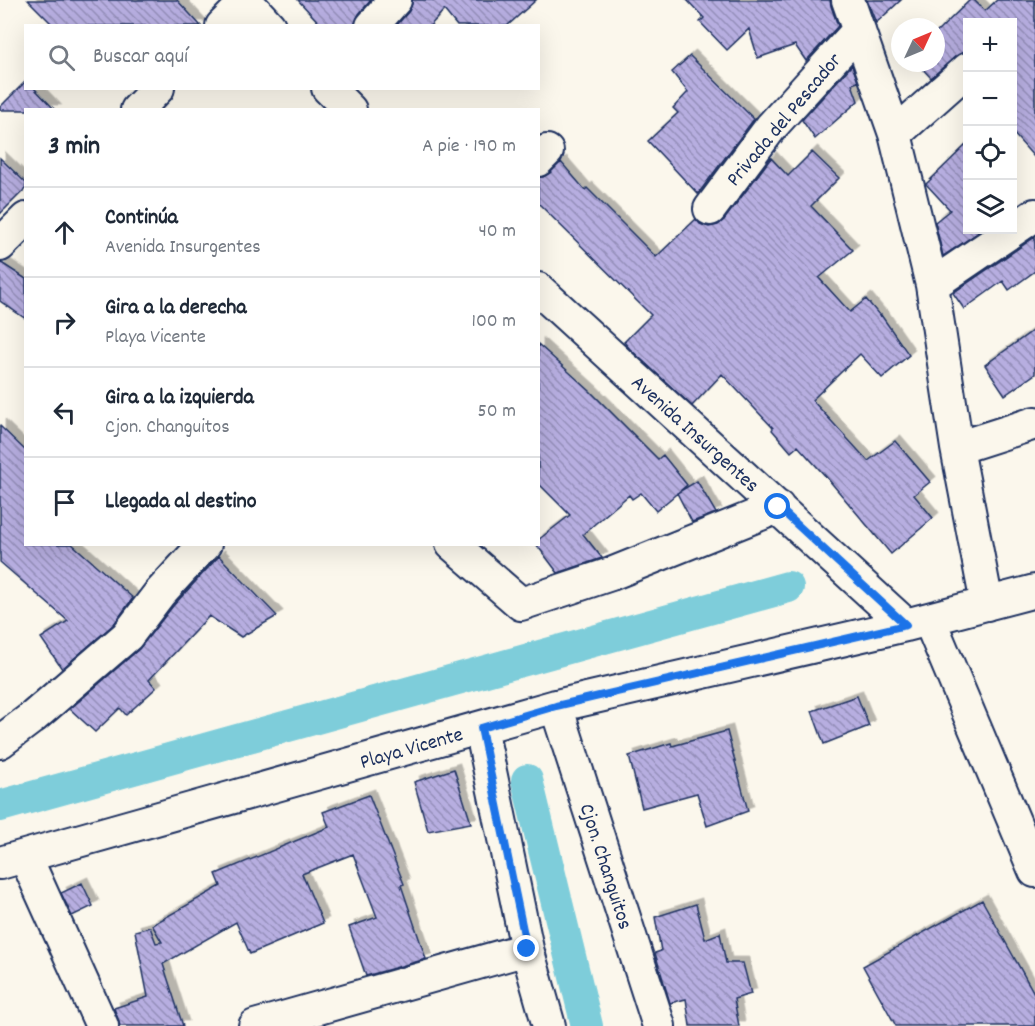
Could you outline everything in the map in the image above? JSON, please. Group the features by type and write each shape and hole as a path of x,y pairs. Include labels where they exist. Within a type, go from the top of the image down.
{"street":[{"path":"224,24 247,0 267,24"},
{"path":"374,24 395,0"},
{"path":"848,0 895,134 932,285 957,448 987,604"},
{"name":"Privada del Pescador","path":"710,209 771,127 858,30"},
{"path":"895,134 965,72"},
{"path":"139,108 156,90"},
{"path":"330,90 348,108"},
{"path":"932,285 1035,215"},
{"name":"Avenida Insurgentes","path":"540,291 778,507 918,622"},
{"path":"957,448 1035,423"},
{"path":"454,546 521,604 611,574 778,507"},
{"path":"0,742 33,717 127,636 159,594 203,546"},
{"name":"Playa Vicente","path":"12,859 556,706 918,622 1035,591"},
{"path":"918,622 1035,871"},
{"name":"Cjon. Changuitos","path":"556,706 658,1026"},
{"path":"481,728 527,949 549,1026"},
{"path":"12,859 102,1026"},
{"path":"255,1026 527,949"}],"building":[{"path":"28,0 177,0 199,24 52,24"},
{"path":"298,0 371,0 359,14 355,24 320,24"},
{"path":"412,0 536,0 509,24 455,24 444,10 432,24 398,24 412,4"},
{"path":"687,0 830,0 838,26 806,61 795,45 758,58 749,29 727,50 700,22 704,18"},
{"path":"867,0 901,0 876,23"},
{"path":"970,0 974,0 985,11 997,0 1035,0 1035,158 1017,138 1017,18 963,18 963,52 945,66 945,24"},
{"path":"690,56 754,119 698,194 648,141 678,113 673,108 688,92 672,72"},
{"path":"852,65 858,82 852,84 858,101 815,139 802,120"},
{"path":"925,72 938,72 931,78"},
{"path":"24,83 24,90 36,90 53,108 0,110 0,107"},
{"path":"963,148 963,234 976,234 943,256 935,222 950,210 926,184"},
{"path":"812,152 839,178 811,206 853,250 819,278 850,312 866,299 881,315 909,355 882,378 860,354 812,400 868,461 895,441 930,482 914,495 933,518 891,554 798,446 791,452 772,430 773,428 722,374 692,406 630,349 624,342 651,315 540,205 540,177 550,173 561,162 585,190 587,188 656,257 696,219 700,224 709,227 718,225 724,220 771,158 788,176"},
{"path":"0,158 24,181 24,190 0,214"},
{"path":"1035,237 1035,271 1009,290 1003,281 964,309 953,293"},
{"path":"0,262 24,278 24,318 0,301"},
{"path":"1035,329 1035,374 1005,395 985,365"},
{"path":"540,346 590,391 658,459 663,455 687,485 656,511 641,493 632,499 629,495 583,534 602,558 558,573 538,546 540,546 540,538 570,515 540,485"},
{"path":"0,426 24,449 24,546 74,546 133,598 114,624 62,669 41,638 68,621 0,562"},
{"path":"697,481 716,513 692,522 677,493"},
{"path":"219,556 277,616 241,637 209,616 149,680 156,688 126,715 120,708 95,732 70,709 139,649 173,606"},
{"path":"857,696 869,726 824,744 812,711"},
{"path":"727,731 748,811 707,826 697,793 642,808 629,756 671,743 672,746"},
{"path":"454,769 471,823 428,831 414,782"},
{"path":"369,795 404,884 401,885 426,959 366,976 349,927 377,917 353,854 302,874 323,923 250,954 236,922 163,964 183,1026 120,1026 114,1008 148,997 135,931 150,927 156,943 162,942 152,925 221,886 216,874 329,827 323,812"},
{"path":"82,883 93,906 72,916 61,893"},
{"path":"982,900 1035,995 1035,1026 896,1026 863,966"},
{"path":"696,904 705,939 720,933 726,963 743,963 751,994 734,999 739,1026 690,1026 686,999 670,1003 655,953 661,951 655,917"}],"waterway":[{"path":"0,806 788,587"},
{"path":"527,780 587,1026"}],"route":[{"path":"527,949 481,728 556,706 906,625 778,507"}]}
